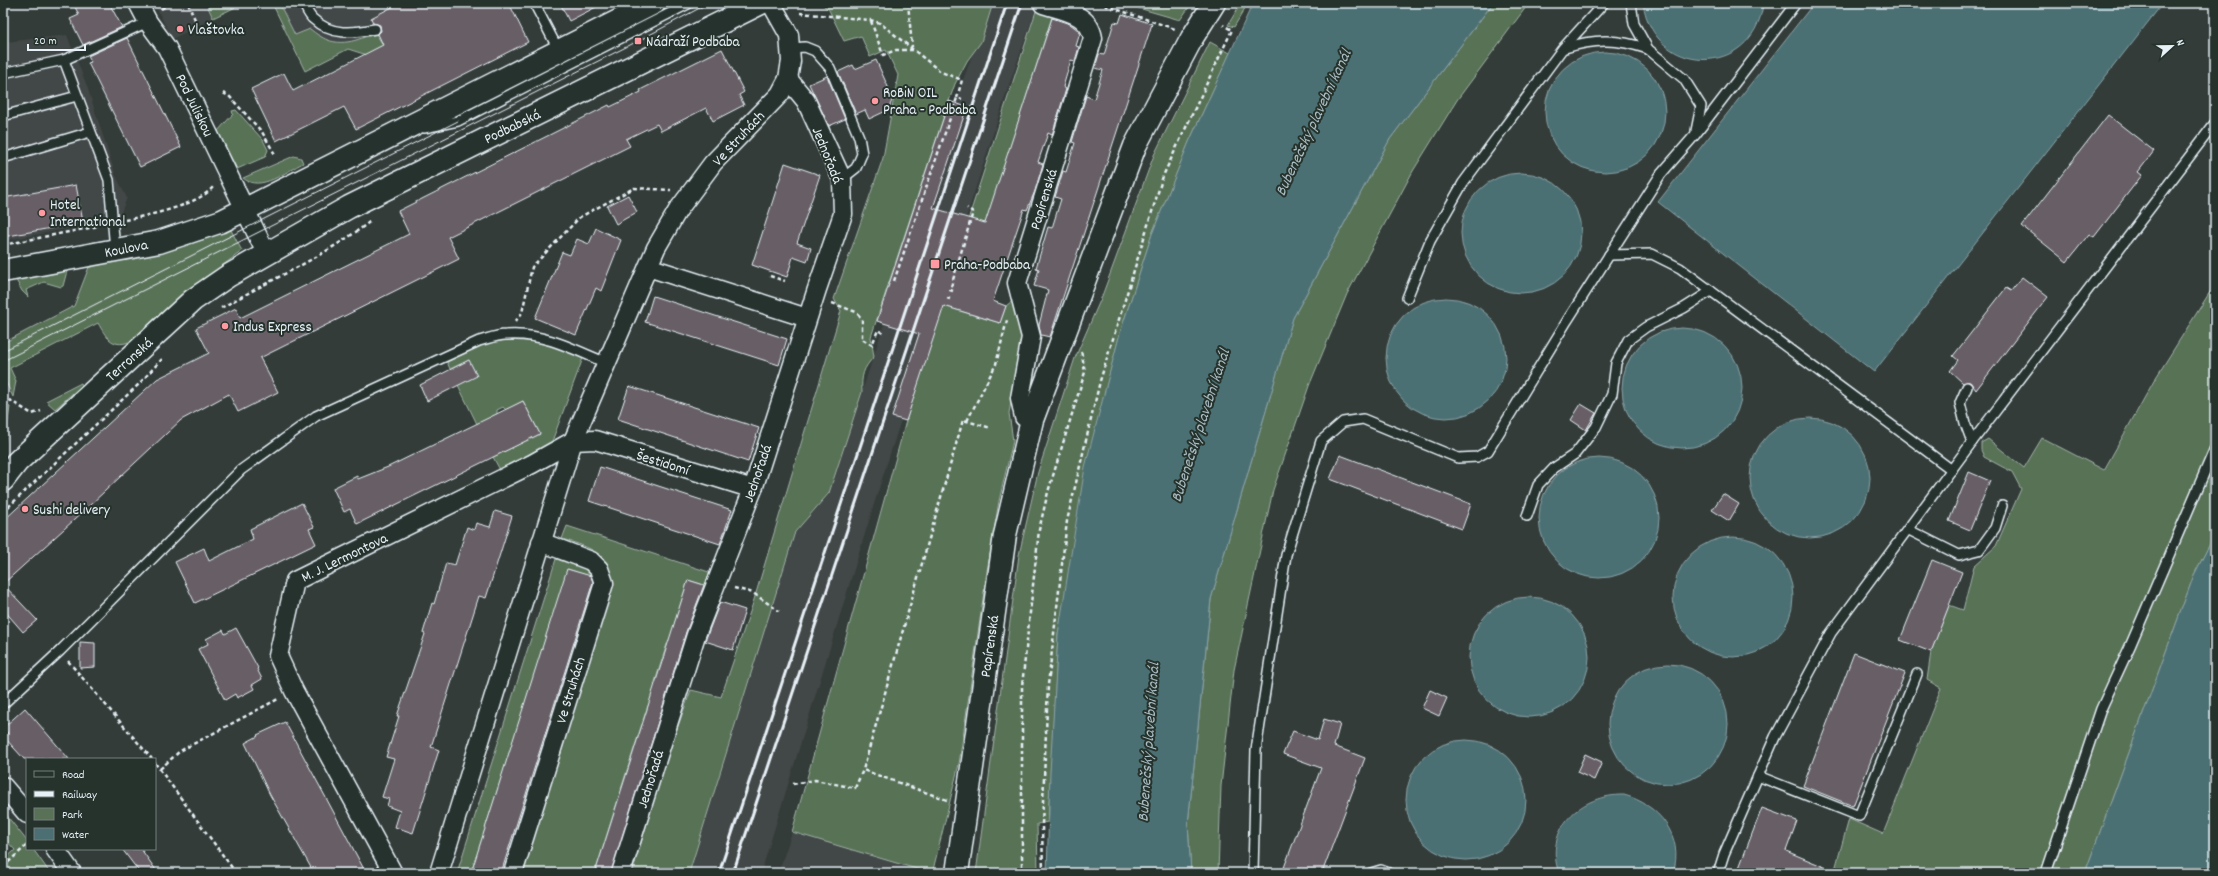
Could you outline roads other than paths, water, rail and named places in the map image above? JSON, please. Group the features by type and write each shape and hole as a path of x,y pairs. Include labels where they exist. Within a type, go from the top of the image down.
{"main road":[{"path":"245,210 654,3"},
{"name":"Podbabská","path":"266,253 383,190 761,3"},
{"name":"Papírenská","path":"957,873 1005,535 1032,420 1135,146 1192,38 1214,3"},
{"name":"Koulova","path":"3,271 115,251 179,236 245,210"},
{"name":"Terronská","path":"3,480 10,464 59,422 193,300 228,276 266,253"}],"street":[{"name":"Pod Juliskou","path":"138,3 153,17 266,253"},
{"name":"Ve Struhách","path":"439,873 573,441 656,248 674,217 713,163 780,94 788,79 791,48 789,35 771,3"},
{"name":"Papírenská","path":"1032,420 1024,417 1020,398 1031,337 1017,283 1093,38 1091,26 1083,18 1043,4"},
{"name":"Jednořadá","path":"621,873 696,634 753,489 807,318 843,214 842,179 806,101 788,79"},
{"path":"648,268 807,318"},
{"name":"Šestidomí","path":"573,441 595,440 753,489"},
{"name":"M. J. Lermontova","path":"393,873 294,691 278,656 296,581 532,464 573,441"},
{"name":"Ve Struhách","path":"513,873 604,583 599,569 591,561 541,542"},
{"path":"3,786 26,813"},
{"path":"56,850 72,873"}],"lane":[{"path":"303,3 312,19 337,33 352,34 376,29"},
{"path":"534,3 559,51"},
{"path":"399,133 458,121 690,3"},
{"path":"1407,298 1430,241 1463,183 1564,48 1604,3"},
{"path":"1631,3 1634,24 1648,49 1684,79 1701,106 1695,135"},
{"path":"1253,873 1256,750 1286,555 1321,441 1342,422 1363,419 1458,458 1477,456 1488,451 1608,255 1661,174 1695,135 1796,3"},
{"path":"3,73 64,60 153,17"},
{"path":"1564,48 1579,43 1604,40 1624,42 1648,49"},
{"path":"791,48 805,47 815,51 830,68 859,137 862,154 856,168 842,179"},
{"path":"64,60 108,180 115,251"},
{"path":"3,116 77,96"},
{"path":"1718,873 1775,737 1831,633 1909,530 1972,442 2215,123"},
{"path":"3,158 90,132"},
{"path":"1608,255 1652,254 1680,268 1952,470"},
{"path":"1527,516 1538,485 1554,468 1575,454 1596,427 1612,394 1616,363 1628,340 1646,327 1684,308 1711,290"},
{"path":"3,704 60,651 241,470 316,416 479,341 504,335 528,335 558,342 606,363"},
{"path":"1967,387 1960,403 1972,442"},
{"path":"2046,873 2101,709 2131,644 2215,448"},
{"path":"1909,530 1959,555 1979,550 1994,528 2002,506"},
{"path":"1758,776 1859,816 1917,674"},
{"path":"1370,873 1381,870 1390,873"}],"water":[{"name":"Bubenečský plavební kanál","path":"1253,3 1493,3 1390,139 1293,318 1211,599 1188,824 1191,873 1047,873 1050,773 1058,635 1085,467 1120,333 1152,234 1189,142"},
{"path":"1643,3 1763,3 1763,5 1755,29 1741,46 1723,56 1703,60 1683,56 1665,45 1651,27"},
{"path":"1814,3 2163,3 1874,372 1658,202"},
{"path":"1605,52 1617,53 1628,57 1638,62 1647,70 1655,79 1660,89 1664,100 1664,124 1660,135 1655,145 1647,154 1638,162 1628,167 1617,171 1605,172 1593,171 1582,167 1572,162 1563,154 1555,145 1550,135 1546,124 1545,112 1546,100 1550,89 1555,79 1563,70 1572,62 1582,57 1593,53"},
{"path":"1521,173 1533,174 1544,178 1554,183 1563,191 1571,200 1576,210 1580,221 1580,245 1576,256 1571,266 1563,275 1554,283 1544,288 1533,292 1521,293 1509,292 1498,288 1488,283 1479,275 1471,266 1466,256 1462,245 1461,233 1462,221 1466,210 1471,200 1479,191 1488,183 1498,178 1509,174"},
{"path":"1446,298 1458,299 1469,303 1479,308 1488,316 1496,325 1501,335 1505,346 1505,370 1501,381 1496,391 1488,400 1479,408 1469,413 1458,417 1446,418 1434,417 1423,413 1413,408 1404,400 1396,391 1391,381 1387,370 1386,358 1387,346 1391,335 1396,325 1404,316 1413,308 1423,303 1434,299"},
{"path":"1682,328 1694,329 1705,333 1715,338 1724,346 1732,355 1737,365 1741,376 1741,400 1737,411 1732,421 1724,430 1715,438 1705,443 1694,447 1682,448 1670,447 1659,443 1649,438 1640,430 1632,421 1627,411 1623,400 1622,388 1623,376 1627,365 1632,355 1640,346 1649,338 1659,333 1670,329"},
{"path":"1810,418 1822,419 1833,423 1843,428 1852,436 1860,445 1865,455 1869,466 1869,490 1865,501 1860,511 1852,520 1843,528 1833,533 1822,537 1810,538 1798,537 1787,533 1777,528 1768,520 1760,511 1755,501 1751,490 1750,478 1751,466 1755,455 1760,445 1768,436 1777,428 1787,423 1798,419"},
{"path":"1599,458 1611,459 1622,463 1632,468 1641,476 1649,485 1654,495 1658,506 1658,530 1654,541 1649,551 1641,560 1632,568 1622,573 1611,577 1599,578 1587,577 1576,573 1566,568 1557,560 1549,551 1544,541 1540,530 1539,518 1540,506 1544,495 1549,485 1557,476 1566,468 1576,463 1587,459"},
{"path":"2215,534 2215,873 2085,873 2194,575"},
{"path":"1733,537 1745,538 1756,542 1766,547 1775,555 1783,564 1788,574 1792,585 1792,609 1788,620 1783,630 1775,639 1766,647 1756,652 1745,656 1733,657 1721,656 1710,652 1700,647 1691,639 1683,630 1678,620 1674,609 1673,597 1674,585 1678,574 1683,564 1691,555 1700,547 1710,542 1721,538"},
{"path":"1529,597 1541,598 1552,602 1562,607 1571,615 1579,624 1584,634 1588,645 1588,669 1584,680 1579,690 1571,699 1562,707 1552,712 1541,716 1529,717 1517,716 1506,712 1496,707 1487,699 1479,690 1474,680 1470,669 1469,657 1470,645 1474,634 1479,624 1487,615 1496,607 1506,602 1517,598"},
{"path":"1668,664 1680,665 1691,669 1701,674 1710,682 1718,691 1723,701 1727,712 1727,736 1723,747 1718,757 1710,766 1701,774 1691,779 1680,783 1668,784 1656,783 1645,779 1635,774 1626,766 1618,757 1613,747 1609,736 1608,724 1609,712 1613,701 1618,691 1626,682 1635,674 1645,669 1656,665"},
{"path":"1466,740 1478,741 1489,745 1499,750 1508,758 1516,767 1521,777 1525,788 1525,812 1521,823 1516,833 1508,842 1499,850 1489,855 1478,859 1466,860 1454,859 1443,855 1433,850 1424,842 1416,833 1411,823 1407,812 1406,800 1407,788 1411,777 1416,767 1424,758 1433,750 1443,745 1454,741"},
{"path":"1624,795 1636,799 1648,806 1658,814 1666,824 1672,834 1675,846 1676,859 1673,873 1559,873 1555,857 1556,842 1561,829 1569,817 1580,808 1593,801 1608,796"}],"tram line":[{"path":"3,361 638,41 709,3"},
{"path":"3,351 458,121"}],"railway":[{"path":"719,873 1007,3"},
{"path":"733,873 1022,3"}],"place":[{"name":"Vlaštovka","path":"180,29"},
{"name":"Nádraží Podbaba","path":"638,41"},
{"name":"RoBiN OIL Praha - Podbaba","path":"875,101"},
{"name":"Hotel International","path":"42,213"},
{"name":"Praha-Podbaba","path":"935,264"},
{"name":"Indus Express","path":"225,326"},
{"name":"Sushi delivery","path":"25,509"}]}
